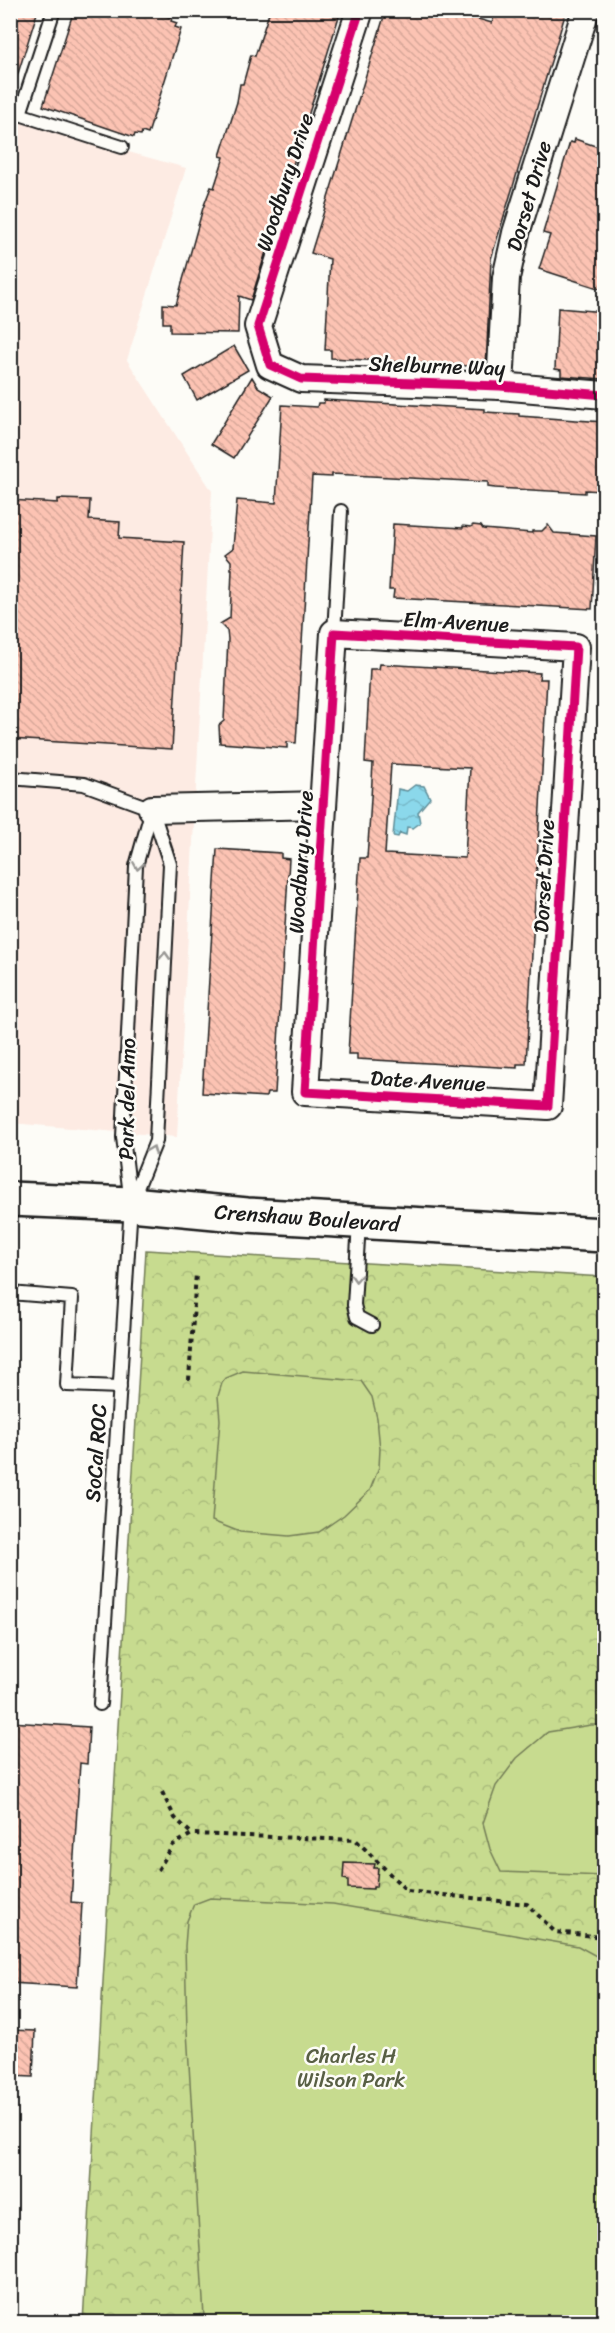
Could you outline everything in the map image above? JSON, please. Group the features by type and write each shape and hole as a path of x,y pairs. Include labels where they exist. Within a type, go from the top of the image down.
{"main road":[{"name":"Crenshaw Boulevard","path":"10,1199 131,1204 247,1215 604,1235"}],"street":[{"name":"Woodbury Drive","path":"270,365 258,326 360,10"},
{"name":"Dorset Drive","path":"500,386 506,278 516,233 586,10"},
{"name":"Shelburne Way","path":"270,365 301,379 500,386 604,396"},
{"name":"Woodbury Drive","path":"305,1092 334,633"},
{"name":"Elm Avenue","path":"334,633 576,647"},
{"name":"Dorset Drive","path":"548,1106 576,647"},
{"path":"152,809 323,806"},
{"name":"Date Avenue","path":"305,1092 548,1106"}],"lane":[{"path":"54,10 15,112 122,147"},
{"path":"334,633 341,511"},
{"path":"10,778 84,784 152,809"},
{"name":"Park del Amo","path":"131,1204 156,1141 170,864 152,809"},
{"name":"Park del Amo","path":"131,1204 123,1137 136,866 152,809"},
{"name":"SoCal ROC","path":"100,1704 131,1204"},
{"path":"359,1222 354,1305 357,1317 372,1325"},
{"path":"10,1293 72,1298 68,1385 120,1388"}],"path":[{"path":"189,1380 196,1273"},
{"path":"162,1792 175,1818 192,1834"},
{"path":"158,1870 173,1845 192,1834 356,1840 407,1891 527,1904 555,1932 604,1937"}],"shaded area":[{"path":"10,119 186,168 127,360 212,491 177,1137 11,1123"}],"green space":[{"name":"Charles H Wilson Park","path":"146,1250 604,1277 604,2322 83,2322"},
{"path":"243,1371 361,1381 372,1397 380,1449 379,1467 370,1490 344,1515 319,1532 289,1536 240,1532 212,1521 220,1420 218,1396 226,1378"},
{"path":"604,1725 604,1876 501,1872 490,1849 483,1823 496,1786 517,1758 548,1732"},
{"path":"210,1898 333,1904 578,1946 600,1958 604,1968 604,2322 216,2322 204,2317 187,2031 185,1946 187,1921 194,1904"}],"water":[{"path":"415,785 424,786 430,798 418,812 420,823 413,828 407,827 406,835 400,833 398,837 393,836 398,789 407,791"}],"building":[{"path":"10,10 38,10 14,86 10,86"},
{"path":"74,10 146,10 172,18 171,21 177,23 175,27 181,29 148,134 142,132 141,135 135,134 134,137 43,106"},
{"path":"270,10 341,10 251,300 239,296 238,333 170,332 170,323 163,323 163,304 176,305 203,208 211,187 214,188 224,157 220,156 237,102 240,84 243,84 251,55 255,56"},
{"path":"386,10 448,10 492,23 496,10 562,10 561,14 565,15 491,259 486,367 331,358 331,350 325,350 330,259 311,253"},
{"path":"575,139 604,149 604,290 539,269 550,235 543,233 570,142 574,143"},
{"path":"558,308 604,312 604,379 561,376 561,370 555,369"},
{"path":"234,346 248,370 197,400 184,376"},
{"path":"252,377 258,387 273,396 234,458 211,444"},
{"path":"324,400 485,409 485,412 519,414 519,416 604,422 604,491 585,490 585,493 495,488 488,487 488,482 332,474 332,477 312,476 296,743 287,742 287,748 220,743 219,725 224,721 228,639 227,631 220,624 230,618 232,569 231,561 225,554 233,548 237,500 276,503 282,405 317,407 318,403 324,403"},
{"path":"58,499 90,500 89,520 120,522 119,538 184,542 172,749 10,739 10,500 58,503"},
{"path":"393,524 463,528 463,526 473,525 481,526 483,529 532,533 532,531 542,531 548,525 554,533 596,536 592,609 393,598 394,590 389,590"},
{"path":"380,664 540,673 539,679 547,679 526,1064 517,1064 517,1068 357,1059 357,1054 348,1054 360,858 367,858 373,763 365,762 370,669 379,669","holes":["391,764 470,768 465,858 385,854"]},
{"path":"217,849 281,853 281,858 289,859 275,1093 267,1093 266,1097 202,1093"},
{"path":"10,1722 89,1727 87,1764 80,1763 71,1902 82,1903 77,1987 10,1983"},
{"path":"344,1863 375,1864 374,1868 378,1868 376,1887 373,1889 348,1888 348,1880 343,1879"},
{"path":"10,2030 35,2031 33,2077 10,2076"}],"cycle path":[{"path":"360,10 258,326 270,365 301,379 500,386 604,395"},
{"path":"334,633 576,647 548,1106 305,1092 334,633"}]}
